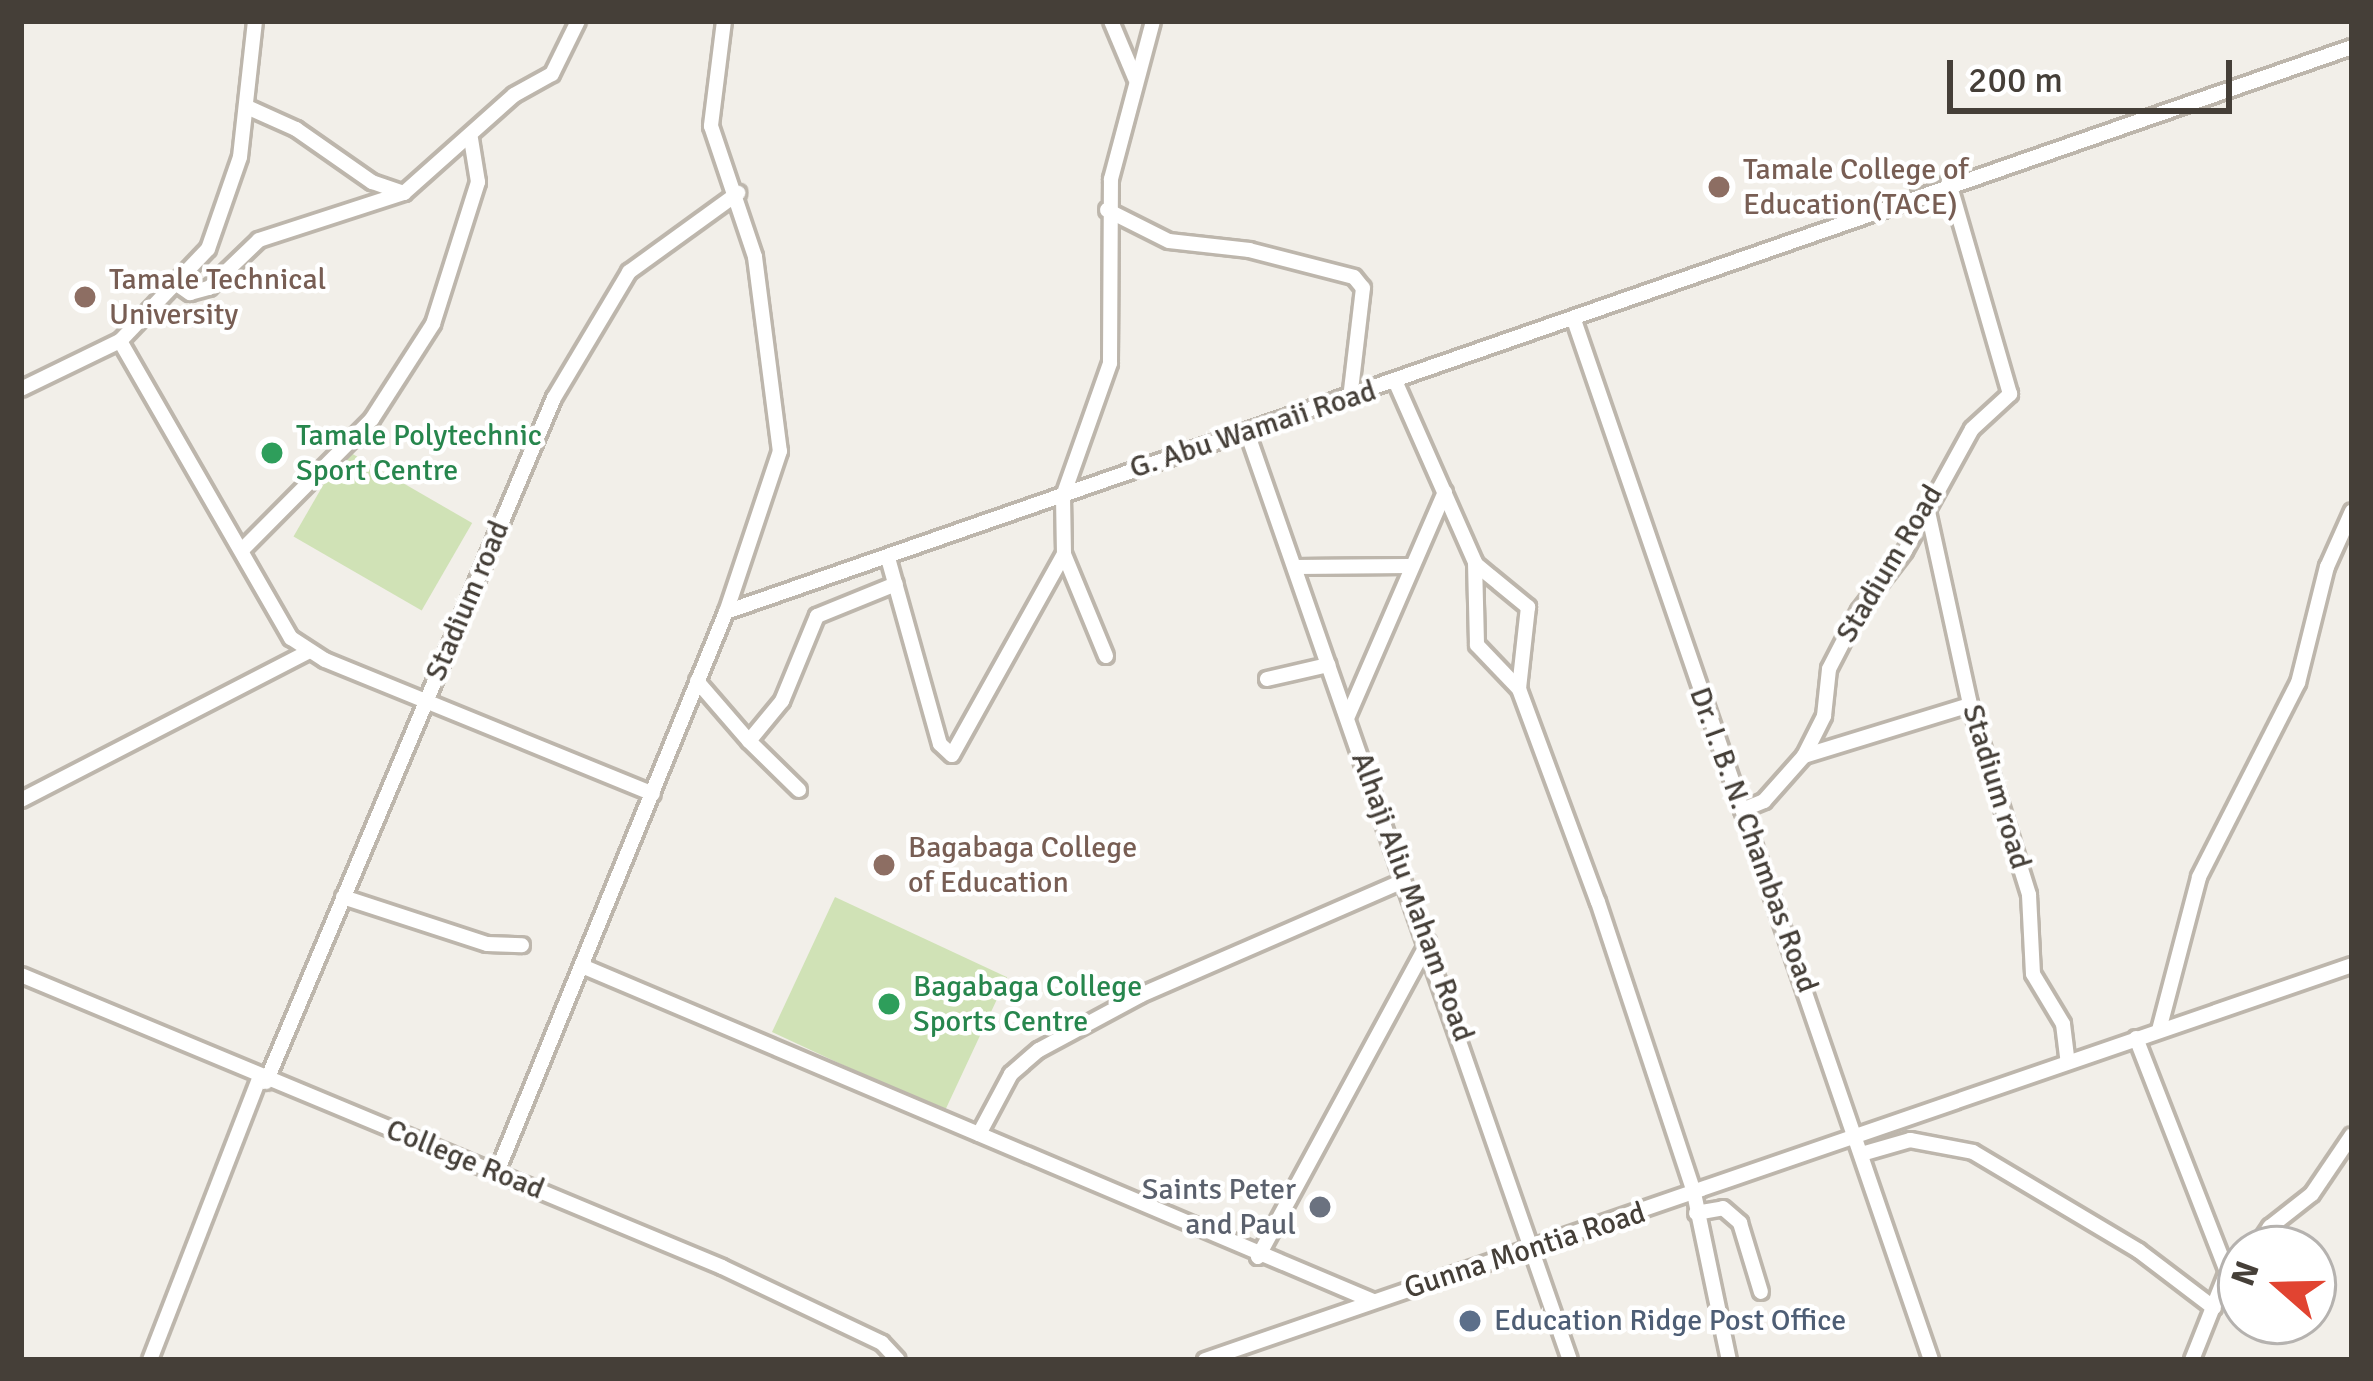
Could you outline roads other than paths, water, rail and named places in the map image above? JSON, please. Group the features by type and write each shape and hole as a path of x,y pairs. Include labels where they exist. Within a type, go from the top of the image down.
{"street":[{"path":"21,389 120,341 177,284 223,218 247,106 255,21"},
{"path":"177,284 190,293 209,288 259,240 404,193 471,140 514,95 561,64 578,21"},
{"path":"497,1172 726,612 780,451 755,257 738,193 711,126 724,21"},
{"path":"1111,21 1135,78"},
{"path":"1106,656 1064,554 1063,496 1115,332 1107,210 1135,78 1153,21"},
{"name":"G. Abu Wamaii Road","path":"726,612 1350,400 1949,182 2352,47"},
{"path":"247,106 296,129 372,182 404,193"},
{"path":"243,549 371,418 440,311 478,182 471,140"},
{"name":"Stadium Road","path":"1804,756 1824,716 1829,669 1972,429 2010,390 1949,182"},
{"name":"Stadium road","path":"150,1360 263,1081 554,398 629,272 738,193"},
{"path":"1107,210 1169,242 1249,250 1354,277 1363,288 1350,400"},
{"name":"Dr. I. B. N. Chambas Road","path":"1574,320 1865,1153 1931,1360"},
{"path":"120,341 243,549 274,614 308,652 653,794"},
{"path":"1396,383 1474,562 1477,645 1519,688 1694,1193 1729,1360"},
{"name":"Alhaji Aliu Maham Road","path":"1248,435 1570,1360"},
{"path":"1348,716 1409,566 1445,492"},
{"name":"Stadium road","path":"1927,507 1970,705 2029,895 2033,974 2063,1024 2068,1062"},
{"path":"2158,1030 2199,877 2298,682 2327,567 2352,511"},
{"path":"887,558 940,744 952,755 1064,554"},
{"path":"1474,562 1528,607 1519,688"},
{"path":"1296,567 1409,566"},
{"path":"748,741 782,700 817,616 896,584"},
{"path":"21,800 308,652"},
{"path":"1267,679 1328,665"},
{"path":"697,681 748,741 799,790"},
{"path":"1742,810 1764,801 1804,756 1970,705"},
{"path":"979,1134 1011,1074 1039,1050 1141,994 1402,881"},
{"path":"344,898 487,944 521,945"},
{"path":"1258,1257 1428,942"},
{"name":"Gunna Montia Road","path":"582,965 1258,1257 1372,1300 1531,1253 1858,1133 2352,965"},
{"name":"College Road","path":"21,975 263,1081 497,1172 805,1305 881,1343 898,1360"},
{"path":"2136,1038 2217,1246"},
{"path":"2280,1225 2312,1194 2352,1135"},
{"path":"1865,1153 1910,1140 1973,1152 2139,1251 2214,1308"},
{"path":"1696,1213 1723,1208 1740,1223 1761,1292"},
{"path":"1205,1360 1372,1300"},
{"path":"2192,1360 2217,1300"}],"place":[{"name":"Tamale College of Education(TACE)","path":"1719,187"},
{"name":"Tamale Technical University","path":"85,297"},
{"name":"Tamale Polytechnic Sport Centre","path":"272,453"},
{"name":"Bagabaga College of Education","path":"884,865"},
{"name":"Bagabaga College Sports Centre","path":"889,1004"},
{"name":"Saints Peter and Paul","path":"1320,1207"},
{"name":"Education Ridge Post Office","path":"1470,1321"}]}
